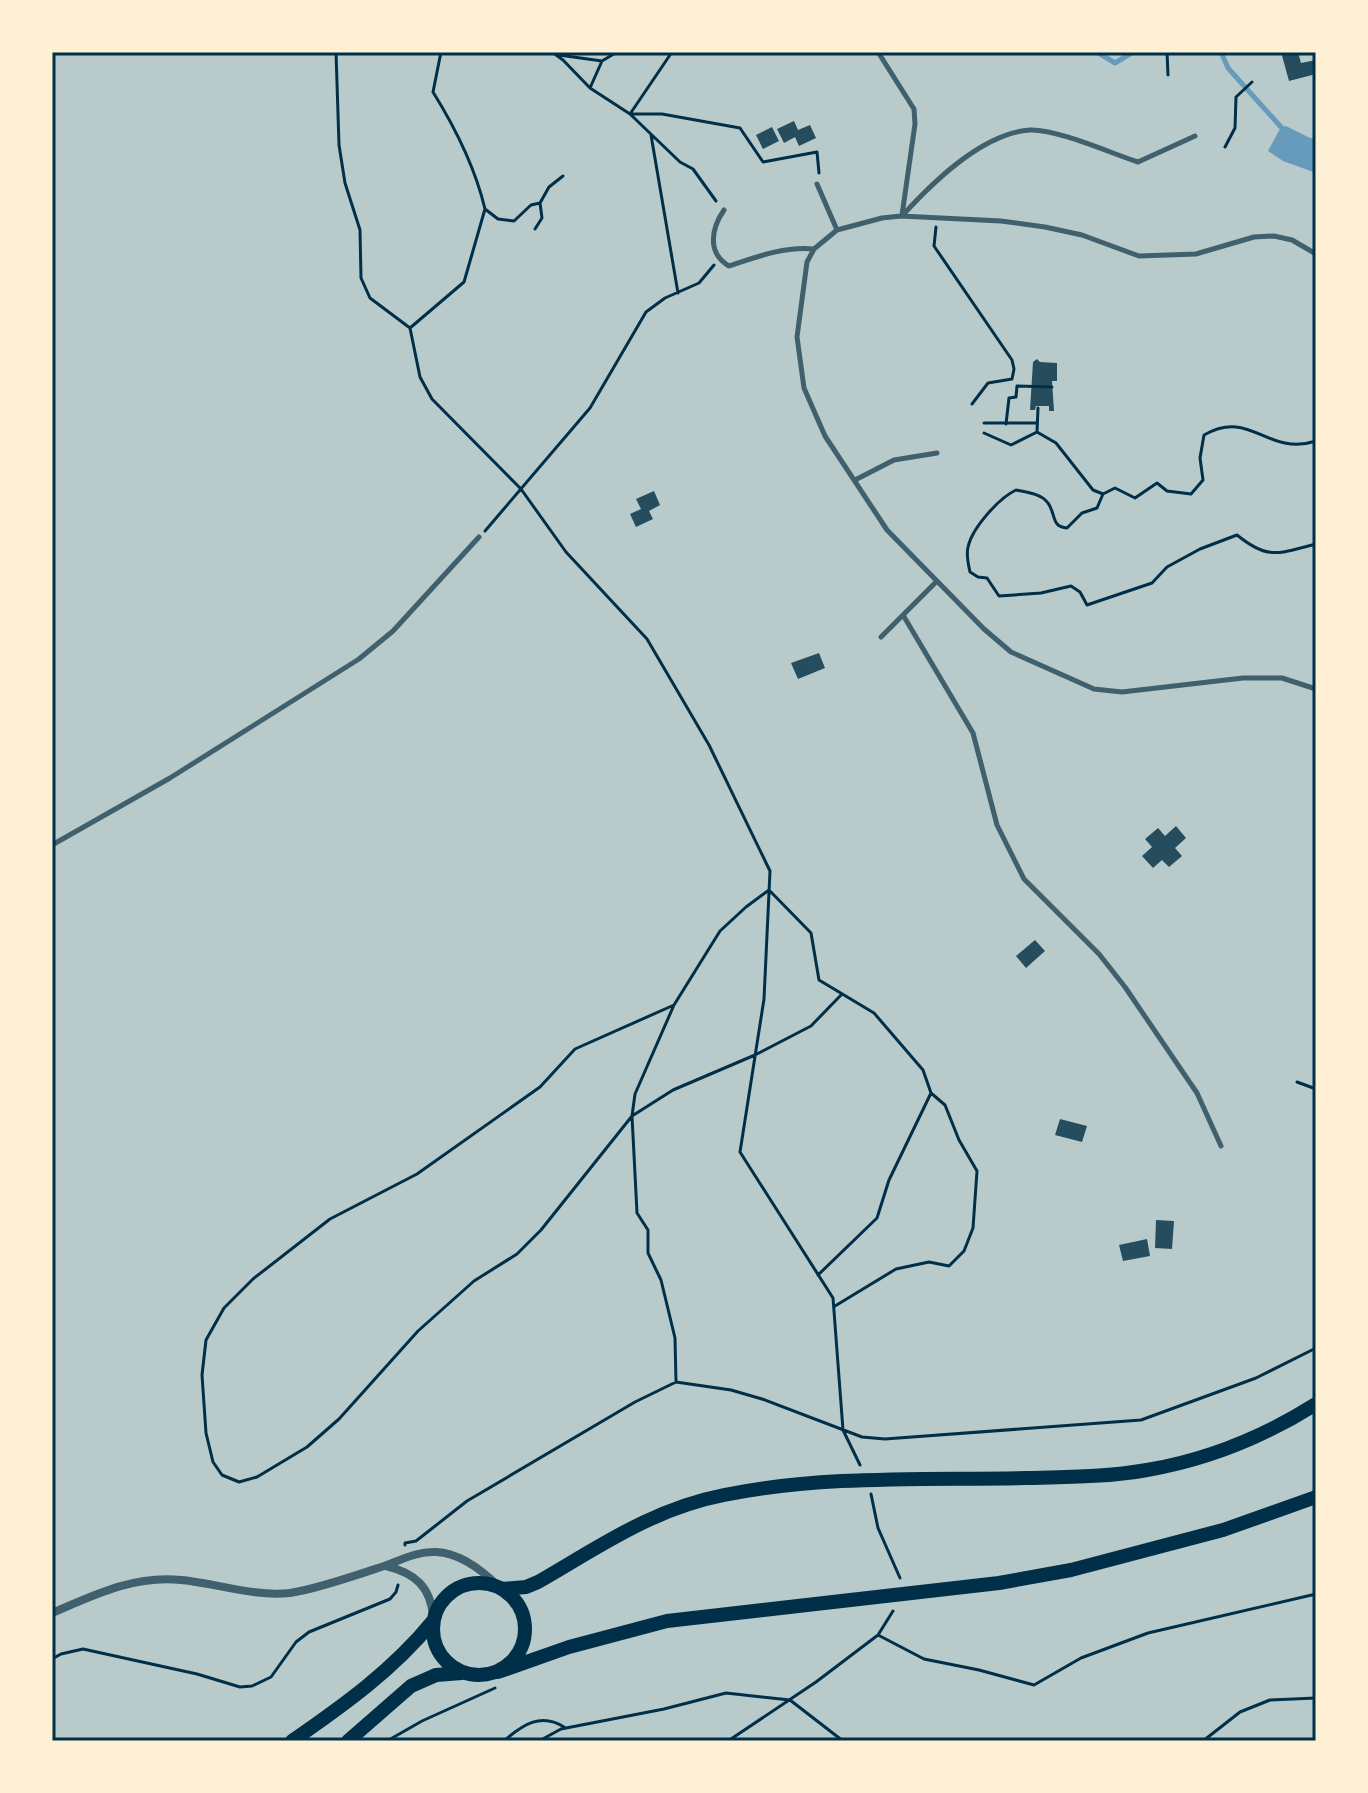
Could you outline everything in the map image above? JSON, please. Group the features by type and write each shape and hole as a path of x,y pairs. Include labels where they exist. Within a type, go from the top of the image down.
{"main road":[{"path":"500,1588 526,1587 538,1582 608,1539 670,1511 720,1495 767,1488 868,1481 1079,1476 1148,1470 1200,1457 1252,1438 1316,1404"},
{"path":"348,1741 411,1686 436,1675 462,1673 500,1678 569,1647 667,1621 999,1583 1085,1566 1223,1530 1316,1497"},
{"path":"292,1741 371,1685 407,1652 433,1619 447,1594 472,1583 486,1583 511,1596 520,1608 525,1623 525,1638 520,1652 500,1678"},
{"path":"433,1619 434,1644 441,1657 462,1673"}],"street":[{"path":"52,1613 106,1590 149,1579 179,1579 268,1594 288,1593 311,1589 424,1552 450,1553 470,1564 500,1588"},
{"path":"386,1566 401,1569 417,1578 430,1596 433,1619"}],"lane":[{"path":"878,52 914,109 915,124 901,216"},
{"path":"901,216 939,175 1006,136 1030,130 1053,134 1138,162 1195,136"},
{"path":"817,184 837,230"},
{"path":"724,210 716,222 713,246 719,259 729,266 763,255 800,248 814,249"},
{"path":"1316,254 1292,240 1274,236 1254,237 1196,254 1139,256 1082,235 1045,227 1001,221 901,216 882,218 837,230 814,249 807,262 797,337 804,388 825,436 887,530 936,582 1011,652 1094,689 1138,692 1243,678 1282,678 1316,689"},
{"path":"855,480 894,460 937,453"},
{"path":"52,845 170,778 359,659 393,631 479,537"},
{"path":"881,637 936,582"},
{"path":"903,615 973,733 997,825 1024,879 1099,954 1125,987 1197,1093 1221,1146"}],"path":[{"path":"336,52 339,145 345,183 360,230 361,278 370,298 410,328 420,377 432,399 521,489 566,552 647,639 709,745 770,871 764,999 740,1152 833,1298 843,1430 868,1481 878,1528 901,1582 901,1593 878,1635 728,1741"},
{"path":"410,328 464,282 485,209 468,155 433,92 441,52"},
{"path":"590,88 602,61 617,52"},
{"path":"630,114 672,52"},
{"path":"1167,52 1168,75"},
{"path":"553,53 602,61"},
{"path":"553,53 590,88 630,114 680,162 693,169 724,210"},
{"path":"1225,147 1235,128 1236,97 1252,82"},
{"path":"630,114 662,114 740,128 763,162 817,152 821,166 817,184"},
{"path":"651,134 678,293"},
{"path":"535,229 542,218 540,203 549,187 563,176"},
{"path":"485,209 498,219 514,221 531,205 540,203"},
{"path":"937,219 934,246 994,332 1012,360 1014,369 1012,379 988,383 972,404"},
{"path":"479,537 590,408 646,312 699,283 719,259"},
{"path":"1006,424 1009,398 1016,397 1017,386 1052,387"},
{"path":"1037,432 1038,408"},
{"path":"984,423 1037,423"},
{"path":"1037,432 1056,443 1093,490 1103,494 1118,488 1135,498 1157,483 1167,491 1191,494 1203,480 1200,458 1204,435 1229,425 1242,426 1274,441 1304,445 1316,441"},
{"path":"984,433 1011,445 1037,432"},
{"path":"1103,494 1097,508 1082,513 1067,528 1056,524 1048,502 1041,496 1016,490 1004,496 969,542 970,572 987,578 999,596 1041,593 1071,586 1080,592 1087,605 1152,583 1167,567 1225,538 1237,535 1251,547 1272,554 1316,544"},
{"path":"769,890 811,933 819,980 874,1013 923,1070 931,1093 945,1105 959,1140 977,1171 973,1228 964,1251 949,1266 929,1262 896,1269 834,1307"},
{"path":"676,1382 675,1338 661,1280 648,1253 648,1230 637,1213 632,1116 635,1094 674,1005 720,931 769,890"},
{"path":"674,1005 575,1049 540,1087 417,1174 330,1219 253,1279 224,1308 206,1340 202,1375 206,1433 213,1462 222,1475 239,1482 257,1477 307,1447 339,1419 418,1331 474,1281 517,1254 541,1230 632,1116 673,1090 755,1055 811,1026 842,994"},
{"path":"1297,1082 1316,1089"},
{"path":"818,1275 877,1218 889,1180 931,1093"},
{"path":"405,1546 405,1543 416,1541 467,1501 635,1402 676,1382 731,1390 786,1406 862,1437 885,1439 1141,1420 1256,1378 1316,1348"},
{"path":"52,1659 83,1649 197,1674 240,1687 252,1686 271,1677 296,1642 309,1632 390,1599 398,1585"},
{"path":"878,1635 924,1659 1034,1685 1081,1658 1148,1633 1316,1594"},
{"path":"387,1741 500,1678"},
{"path":"539,1741 566,1728 726,1693 790,1700 843,1741"},
{"path":"1203,1741 1240,1712 1270,1700 1316,1698"},
{"path":"504,1741 525,1723 556,1721 566,1728"}],"shaded area":[{"path":"52,52 1316,52 1316,1741 52,1741"}],"water":[{"path":"1286,126 1316,138 1316,173 1283,161 1268,151 1281,127"}],"building":[{"path":"1281,52 1298,52 1301,63 1316,60 1316,74 1289,81"},
{"path":"794,121 798,130 810,125 816,138 799,146 795,137 784,143 777,129"},
{"path":"772,127 779,141 763,149 756,135"},
{"path":"1037,359 1057,363 1057,381 1052,381 1054,411 1049,411 1049,406 1036,406 1035,410 1030,410 1033,362"},
{"path":"654,491 660,505 649,511 653,519 636,527 630,514 641,509 636,499"},
{"path":"819,653 825,668 798,679 791,663"},
{"path":"1176,826 1186,838 1175,848 1182,856 1169,867 1162,860 1153,868 1142,856 1152,847 1145,839 1158,828 1165,836"},
{"path":"1035,940 1045,951 1026,968 1016,956"},
{"path":"1060,1119 1087,1126 1082,1142 1055,1135"},
{"path":"1156,1220 1174,1221 1172,1249 1155,1248"},
{"path":"1147,1239 1150,1256 1123,1261 1119,1245"}],"waterway":[{"path":"1097,52 1115,63 1133,52"},
{"path":"1221,52 1228,68 1281,127"}]}
